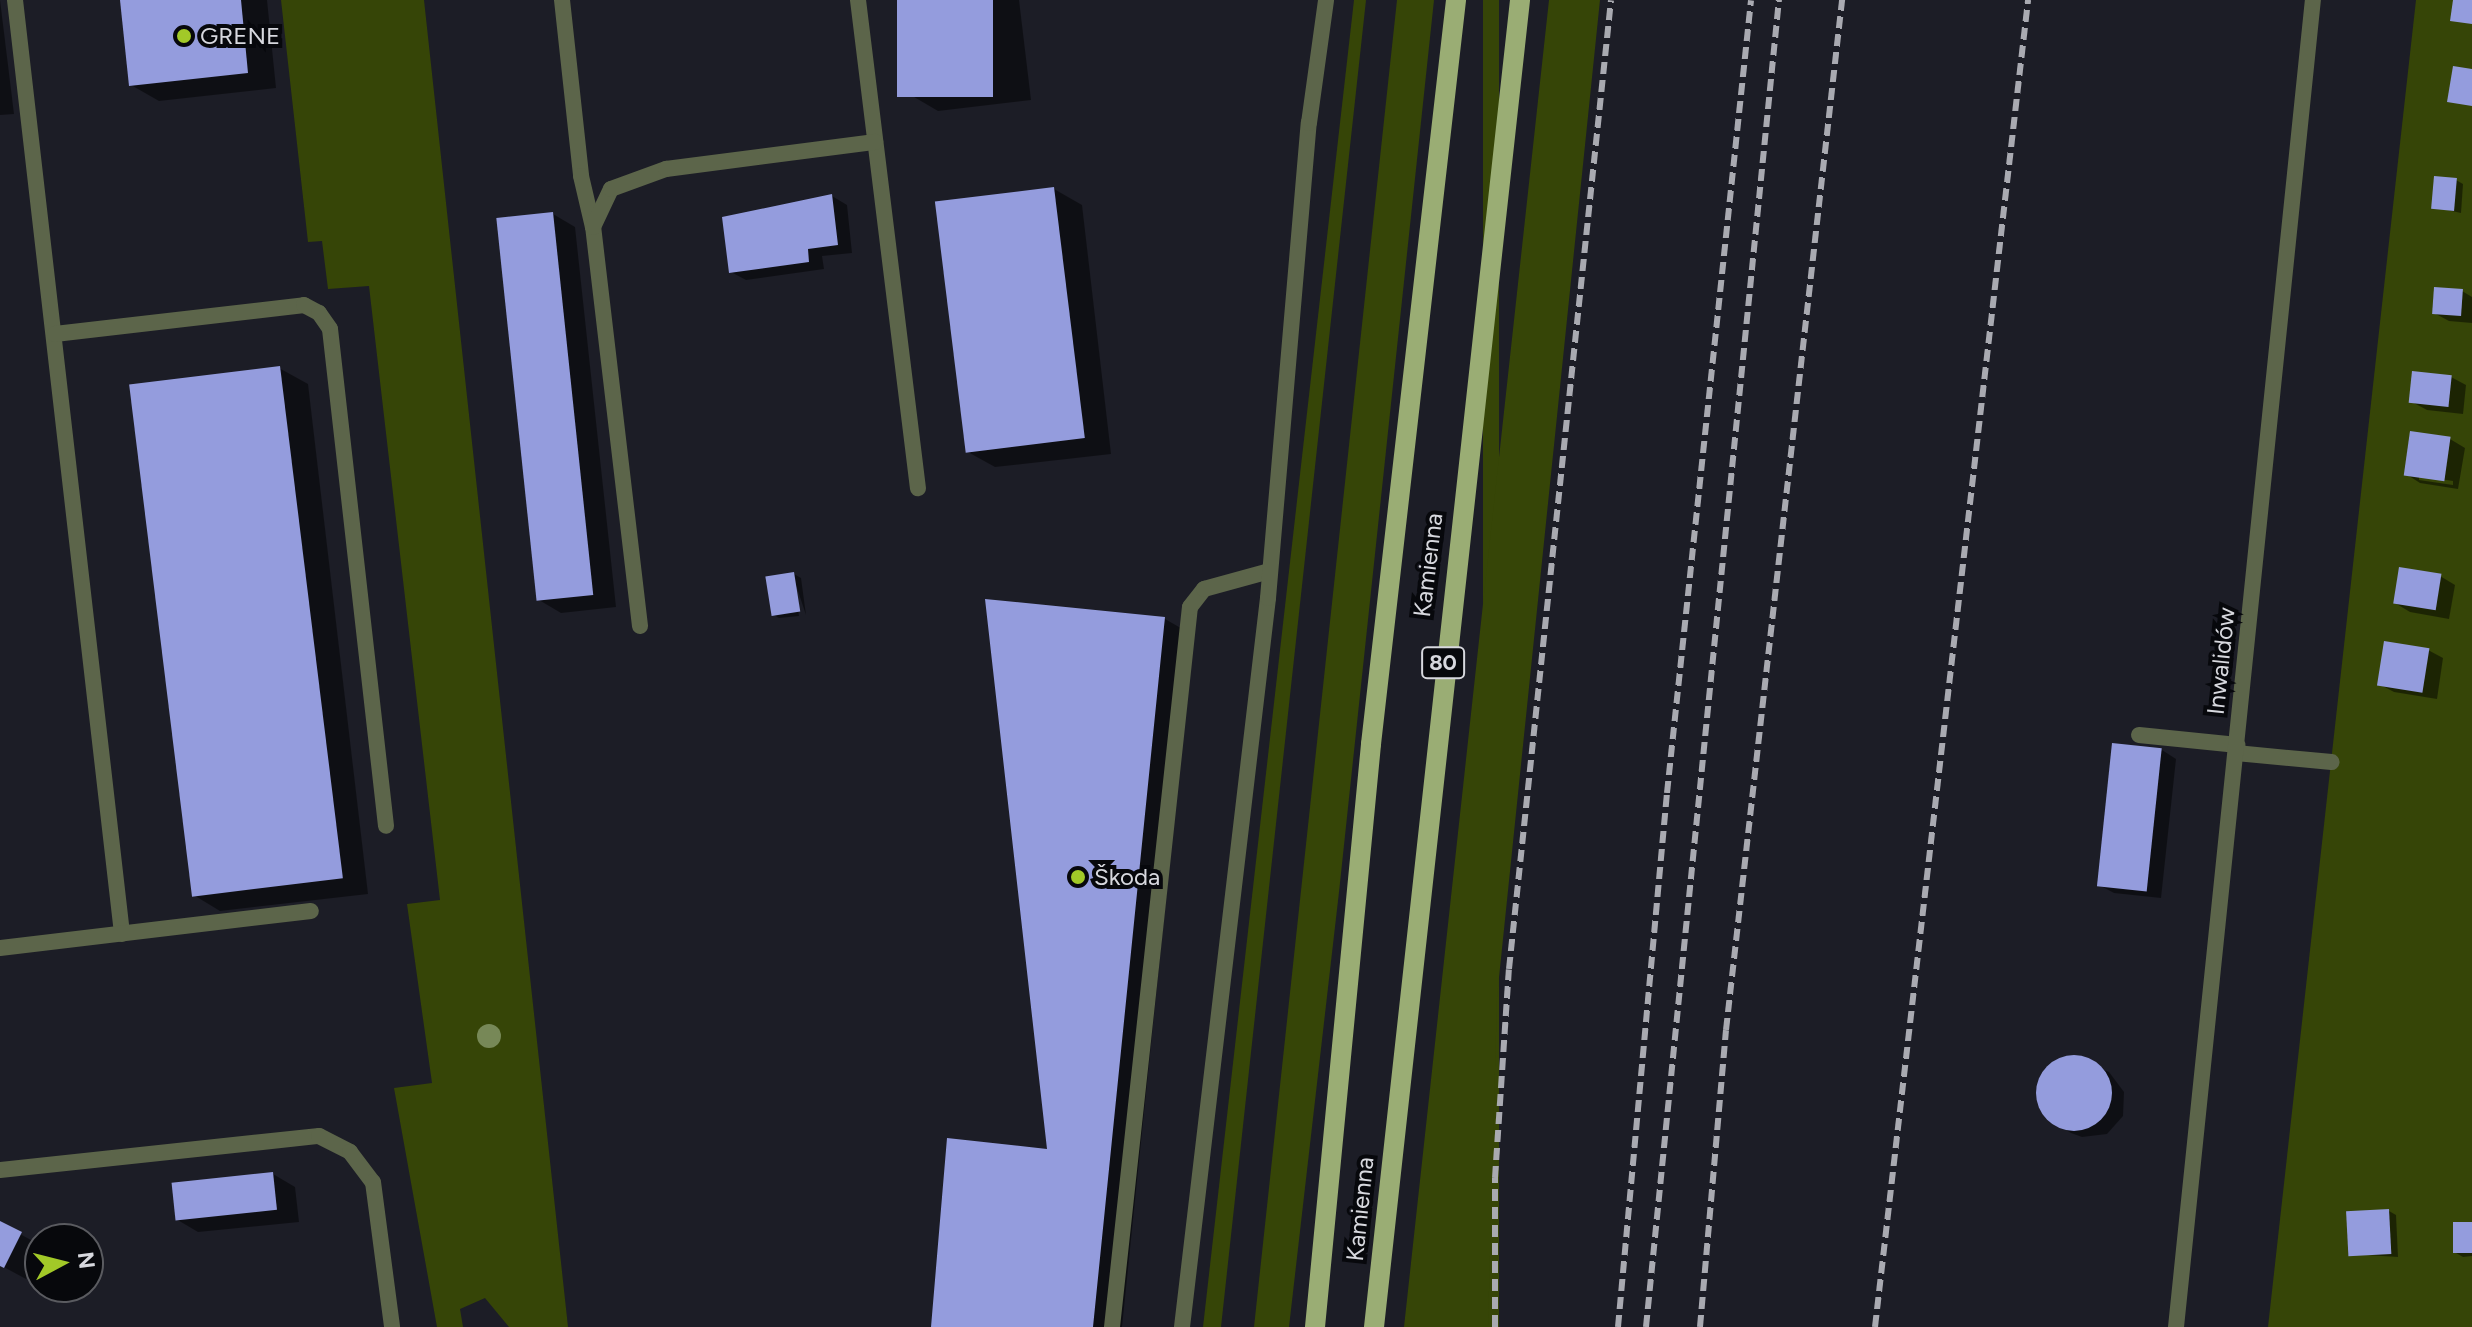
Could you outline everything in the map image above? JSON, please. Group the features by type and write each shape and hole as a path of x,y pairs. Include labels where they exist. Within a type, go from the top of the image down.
{"main road":[{"name":"Kamienna","path":"1315,1327 1371,744 1456,0"},
{"name":"Kamienna","path":"1374,1327 1447,628 1520,0"}],"street":[{"path":"15,0 122,934"},
{"path":"562,0 581,176 593,227 640,626"},
{"path":"858,0 918,488"},
{"path":"1182,1327 1270,571 1309,123 1326,0"},
{"name":"Inwalidów","path":"2176,1327 2313,0"},
{"path":"593,227 611,189 666,169 875,142"},
{"path":"55,334 304,305 319,313 330,329 386,826"},
{"path":"1112,1327 1190,607 1204,589 1270,571"},
{"path":"2139,735 2332,762"},
{"path":"0,948 311,911"},
{"path":"0,1170 319,1136 350,1152 373,1182 392,1327"}],"green space":[{"path":"281,0 424,0 568,1327 509,1327 485,1298 460,1309 463,1327 437,1327 394,1088 432,1083 407,904 440,900 369,286 328,289 322,241 308,242"},
{"path":"1354,0 1366,0 1221,1327 1203,1327"},
{"path":"1397,0 1434,0 1339,892 1289,1327 1254,1327"},
{"path":"1483,0 1499,0 1499,1327 1483,1327"},
{"path":"1549,0 1600,0 1497,997 1488,1327 1404,1327"},
{"path":"2416,0 2472,0 2472,1327 2268,1327"}],"building":[{"name":"GRENE","path":"120,0 241,0 248,73 129,86"},
{"path":"897,0 993,0 993,97 897,97"},
{"path":"2453,0 2472,0 2472,24 2450,21"},
{"path":"2453,66 2472,69 2472,106 2447,102"},
{"path":"2434,176 2457,178 2454,211 2431,209"},
{"path":"1054,187 1085,438 966,453 935,202"},
{"path":"832,194 838,245 808,249 809,262 729,273 722,217"},
{"path":"553,212 593,595 537,601 496,218"},
{"path":"2434,287 2463,289 2461,316 2432,314"},
{"path":"280,366 343,878 192,897 129,385"},
{"path":"2412,371 2452,375 2448,407 2409,403"},
{"path":"2410,431 2451,437 2444,481 2404,476"},
{"path":"2399,567 2441,574 2436,610 2393,604"},
{"path":"794,572 800,612 772,616 765,577"},
{"name":"Škoda","path":"985,599 1165,617 1093,1327 931,1327 947,1138 1047,1149"},
{"path":"2384,641 2429,648 2422,693 2377,685"},
{"path":"2112,743 2162,748 2147,891 2097,886"},
{"path":"2074,1055 2088,1058 2101,1066 2109,1079 2112,1093 2109,1107 2101,1120 2088,1128 2074,1131 2060,1128 2047,1120 2039,1107 2036,1093 2039,1079 2047,1066 2060,1058"},
{"path":"273,1172 277,1210 176,1220 172,1183"},
{"path":"2389,1209 2391,1254 2348,1256 2346,1211"},
{"path":"0,1221 22,1232 4,1268 0,1266"},
{"path":"2453,1222 2472,1222 2472,1253 2453,1253"}],"railway":[{"path":"1495,1327 1495,1178 1509,969 1611,0"},
{"path":"1618,1327 1667,793 1751,0"},
{"path":"1646,1327 1779,0"},
{"path":"1700,1327 1726,1030 1842,0"},
{"path":"1875,1327 2028,0"}],"place":[{"name":"GRENE","path":"184,36"},
{"name":"Škoda","path":"1078,877"}]}
